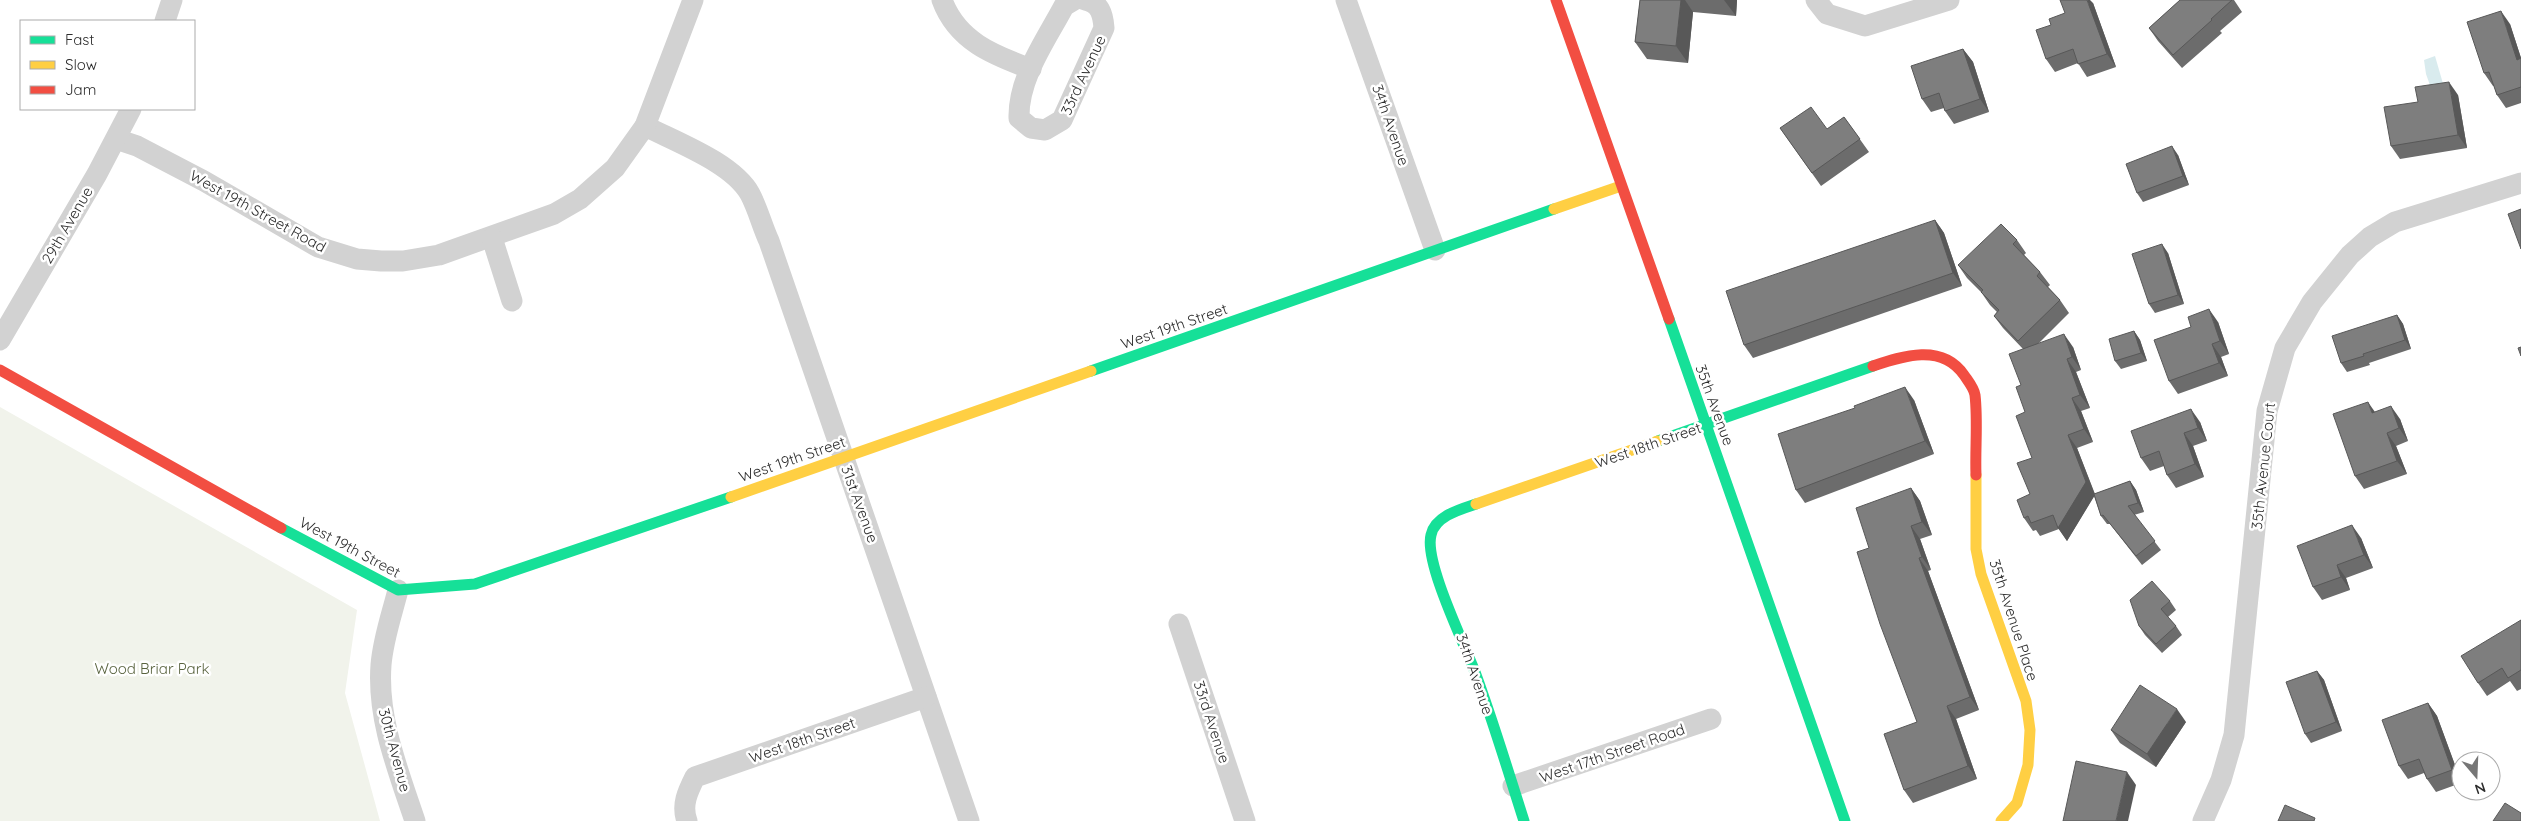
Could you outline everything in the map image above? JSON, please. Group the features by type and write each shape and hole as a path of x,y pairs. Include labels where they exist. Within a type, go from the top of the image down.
{"street":[{"path":"165,20 172,0"},
{"name":"West 19th Street Road","path":"116,139 137,146 196,177 318,247 357,259 403,261 422,259 492,238 554,214 580,199 615,168 645,126 693,0"},
{"path":"942,0 946,13 977,46 1031,69"},
{"name":"33rd Avenue","path":"1074,0 1064,6 1031,69 1019,101 1019,118 1030,128 1045,130 1062,120 1104,28 1103,13 1093,2 1085,0"},
{"name":"34th Avenue","path":"1346,0 1435,250"},
{"name":"35th Avenue","path":"1556,0 1620,186 1769,600 1845,821"},
{"path":"1816,0 1827,14 1865,26 1949,0"},
{"name":"29th Avenue","path":"0,340 116,139 130,110"},
{"name":"31st Avenue","path":"645,126 697,152 735,176 750,193 969,821"},
{"name":"35th Avenue Court","path":"2203,821 2221,780 2234,735 2267,411 2286,348 2312,302 2350,255 2370,237 2395,222 2521,183"},
{"name":"West 19th Street","path":"0,370 259,516 398,590 475,584 1620,186"},
{"path":"492,238 512,301"},
{"name":"West 18th Street","path":"1433,527 1456,511 1706,426 1908,354 1933,354 1953,361"},
{"name":"35th Avenue Place","path":"1953,361 1967,376 1975,394 1976,549 1981,574 2026,701 2030,730 2028,765 2018,803 2001,821"},
{"name":"34th Avenue","path":"1433,527 1430,537 1439,576 1524,821"},
{"name":"30th Avenue","path":"398,590 381,665 382,711 388,738 415,821"},
{"name":"33rd Avenue","path":"1179,624 1245,821"},
{"name":"West 18th Street","path":"687,821 684,805 695,777 926,697"},
{"name":"West 17th Street Road","path":"1513,786 1712,719"}],"green space":[{"name":"Wood Briar Park","path":"0,407 357,610 345,693 380,821 0,821"}],"shaded area":[{"path":"2435,56 2444,87 2432,91 2426,74 2424,60"}],"building":[{"path":"1640,0 1681,0 1676,46 1635,42"},
{"path":"2060,0 2087,0 2107,54 2078,64 2073,49 2046,59 2036,30 2051,25 2049,19 2065,13"},
{"path":"2180,0 2232,0 2173,55 2149,28"},
{"path":"2501,11 2517,60 2521,58 2521,87 2497,95 2489,72 2484,73 2467,22"},
{"path":"1963,49 1980,99 1945,111 1939,93 1922,99 1911,66"},
{"path":"2449,82 2458,135 2391,146 2384,107 2418,102 2415,87"},
{"path":"1811,107 1827,129 1844,117 1860,139 1812,173 1780,128"},
{"path":"2172,146 2183,176 2137,193 2126,164"},
{"path":"2521,209 2521,249 2508,214"},
{"path":"1935,220 1953,273 1744,345 1726,291"},
{"path":"2001,224 2017,240 2013,244 2040,272 2037,276 2060,300 2018,341 1994,316 1999,310 1981,292 1983,290 1958,265"},
{"path":"2162,244 2178,295 2149,304 2132,254"},
{"path":"2209,309 2220,341 2212,344 2219,363 2169,381 2154,340 2191,327 2188,317"},
{"path":"2397,315 2405,340 2341,363 2332,336"},
{"path":"2134,331 2141,353 2115,361 2109,339"},
{"path":"2064,334 2072,357 2067,359 2080,395 2072,398 2084,429 2068,435 2086,482 2058,528 2053,515 2031,523 2028,516 2024,518 2017,500 2030,494 2017,463 2032,458 2016,416 2025,412 2016,387 2021,385 2009,354"},
{"path":"1905,387 1925,441 1796,490 1778,434 1855,408 1854,406"},
{"path":"2368,402 2372,413 2391,406 2399,428 2387,433 2397,461 2355,476 2333,414"},
{"path":"2191,409 2198,428 2184,433 2195,464 2167,475 2159,451 2141,458 2131,431"},
{"path":"2130,481 2138,503 2128,506 2155,541 2136,556 2103,515 2101,516 2094,494"},
{"path":"1911,488 1922,522 1911,526 1922,557 1919,558 1970,697 1947,706 1968,766 1904,790 1884,734 1917,722 1880,624 1857,552 1869,548 1856,508"},
{"path":"2352,525 2364,555 2337,565 2341,577 2313,587 2297,546"},
{"path":"2152,581 2170,601 2161,609 2176,626 2156,644 2139,626 2130,600"},
{"path":"2521,620 2521,670 2508,678 2502,668 2478,683 2461,656"},
{"path":"2317,671 2336,722 2305,734 2286,682"},
{"path":"2140,685 2177,709 2147,754 2111,730"},
{"path":"2428,703 2451,770 2427,779 2419,759 2399,766 2382,720"},
{"path":"2076,761 2127,772 2116,821 2063,821"},
{"path":"2505,803 2521,813 2521,821 2493,821"},
{"path":"2285,805 2315,818 2314,821 2278,821"}],"traffic: fast":[{"path":"1091,371 1554,209"},
{"path":"1669,319 1845,821"},
{"path":"1658,441 1873,366"},
{"path":"281,528 398,590 475,584 731,497"},
{"path":"1476,504 1443,518 1433,528 1430,547 1439,583 1482,690 1524,821"}],"traffic: slow":[{"path":"1554,209 1621,186"},
{"path":"731,497 1091,371"},
{"path":"1476,504 1658,441"},
{"path":"1976,475 1976,549 1981,574 2026,701 2030,730 2028,765 2017,803 2001,821"}],"traffic: jam":[{"path":"1556,0 1669,319"},
{"path":"1873,366 1909,356 1922,355 1933,355 1955,365 1969,382 1975,395 1976,475"},
{"path":"0,370 281,528"}]}
